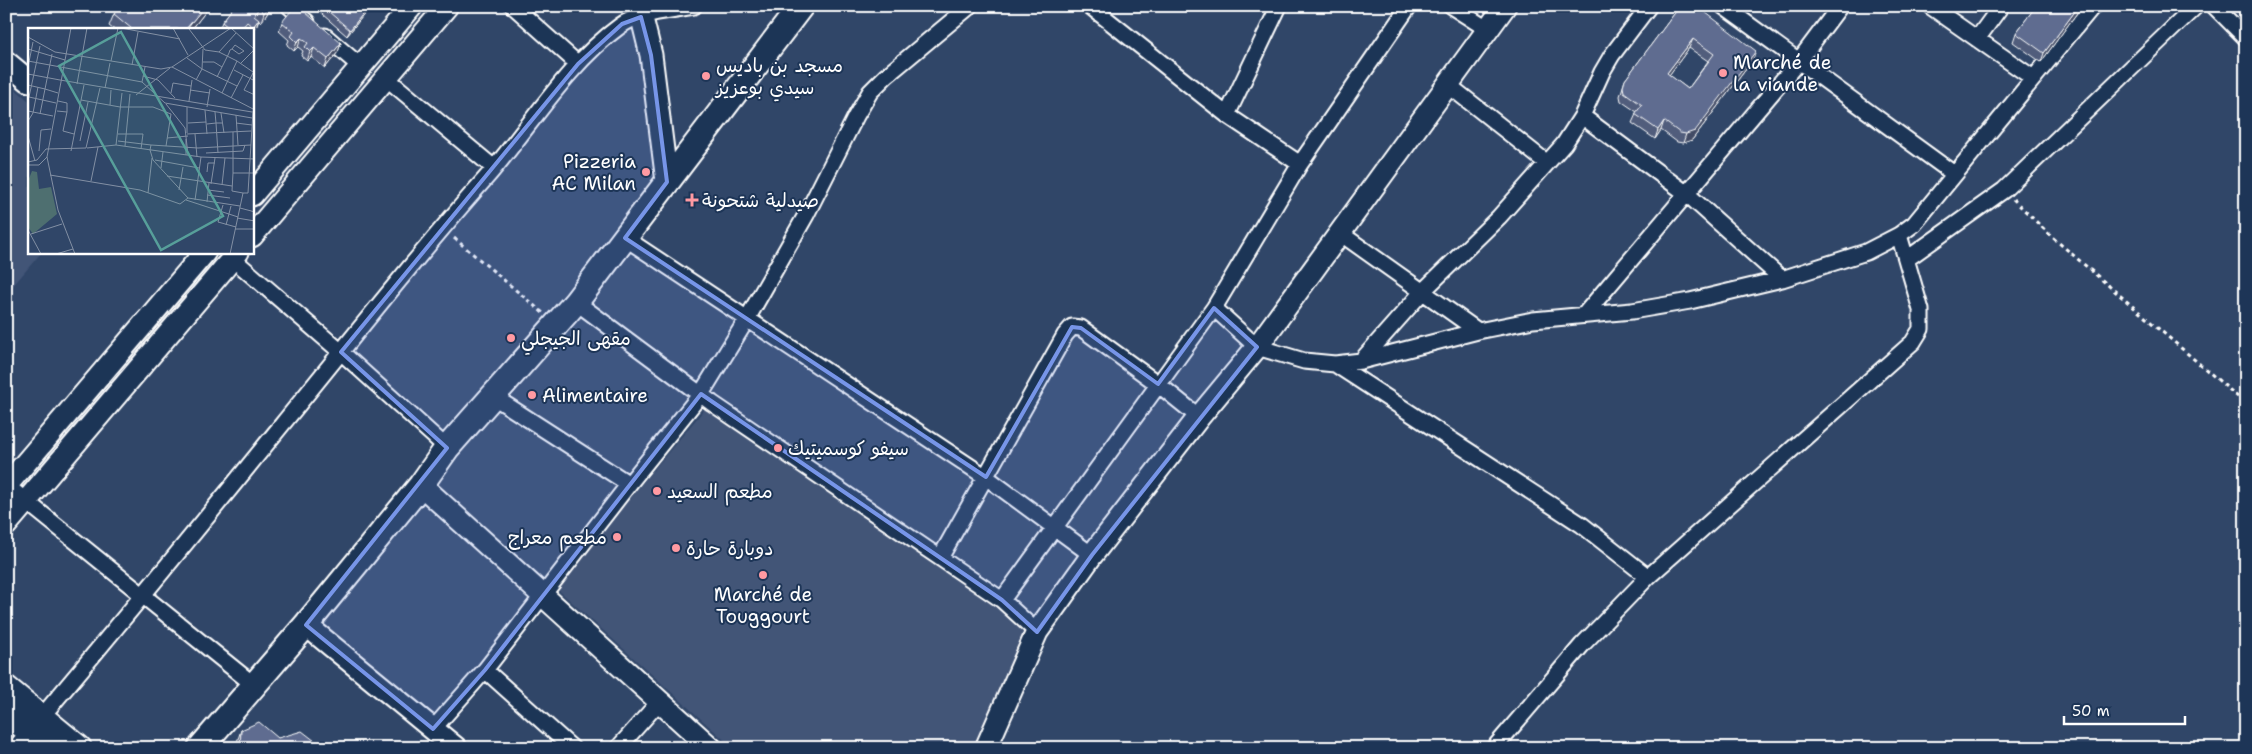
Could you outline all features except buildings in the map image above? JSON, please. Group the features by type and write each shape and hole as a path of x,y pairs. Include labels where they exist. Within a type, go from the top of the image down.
{"main road":[{"path":"254,193 412,6"},
{"path":"254,234 447,6"},
{"path":"200,748 306,625 421,485 447,448 576,302 801,6"},
{"path":"986,748 1037,632 1092,555 1199,417 1257,347 1502,7"},
{"path":"646,11 668,182"},
{"path":"6,62 28,80"},
{"path":"6,485 202,254"},
{"path":"6,525 235,256"},
{"path":"421,485 542,597 711,748"},
{"path":"306,625 456,748"},
{"path":"6,688 29,732 79,748"},
{"path":"6,712 49,748"}],"street":[{"path":"289,6 360,66"},
{"path":"513,6 531,11 578,64"},
{"path":"29,732 144,595 441,228 494,168 578,64 622,24 646,11 694,6"},
{"path":"433,729 485,670 701,394 747,319 806,215 870,92 886,76 970,6"},
{"path":"1090,6 1227,115 1300,164"},
{"path":"1227,115 1279,6"},
{"path":"1002,600 1214,308 1300,164 1409,6"},
{"path":"1451,6 1487,28"},
{"path":"1361,361 1423,291 1499,217 1564,144 1582,116 1607,64 1649,6"},
{"path":"1723,6 1954,174"},
{"path":"1584,315 1798,62 1840,6"},
{"path":"1977,39 2001,6"},
{"path":"1214,308 1257,347 1304,361 1335,364 1361,361 1478,331 1532,320 1632,311 1690,301 1782,279 1866,252 1899,235 1914,224 2094,6"},
{"path":"1907,258 2004,190 2196,6"},
{"path":"2214,6 2246,38"},
{"path":"1933,7 2033,78"},
{"path":"385,77 494,168"},
{"path":"1447,84 1547,163"},
{"path":"1582,116 1686,194 1782,279"},
{"path":"1340,233 1478,331"},
{"path":"1494,748 1582,645 1648,577 1913,342 1921,329 1921,310 1899,235"},
{"path":"625,238 986,477 1092,555"},
{"path":"235,256 447,448"},
{"path":"576,302 701,394 1002,600 1037,632"},
{"path":"940,558 1064,334 1072,327 1081,328 1158,384 1199,417"},
{"path":"1335,364 1582,525 1648,577"},
{"path":"494,397 629,484"},
{"path":"6,485 27,500 254,685"},
{"path":"485,670 572,748"},
{"path":"618,748 659,702"}],"path":[{"path":"2004,190 2051,236 2246,404"},
{"path":"441,228 556,325"}],"highlighted area":[{"path":"641,17 651,55 667,182 625,238 986,477 1072,327 1081,328 1158,384 1214,308 1257,347 1092,555 1037,632 1002,600 701,394 485,670 433,729 306,625 447,448 341,352 578,64 622,24"}],"shaded area":[{"path":"6,81 28,100 28,254 40,254 6,294"},
{"name":"Marché de Touggourt","path":"709,404 989,595 1032,640 985,748 733,748 555,587"}],"place":[{"name":"Marché de la viande","path":"1723,73"},
{"name":"مسجد بن باديس سيدي بوعزيز","path":"706,76"},
{"name":"Pizzeria AC Milan","path":"646,172"},
{"name":"صيدلية شتحونة","path":"692,200"},
{"name":"مقهى الجيجلي","path":"511,338"},
{"name":"Alimentaire","path":"532,395"},
{"name":"سيفو كوسميتيك","path":"778,448"},
{"name":"مطعم السعيد","path":"657,491"},
{"name":"مطعم معراج","path":"617,537"},
{"name":"دوبارة حارة","path":"676,548"},
{"name":"Marché de Touggourt","path":"763,575"}]}
